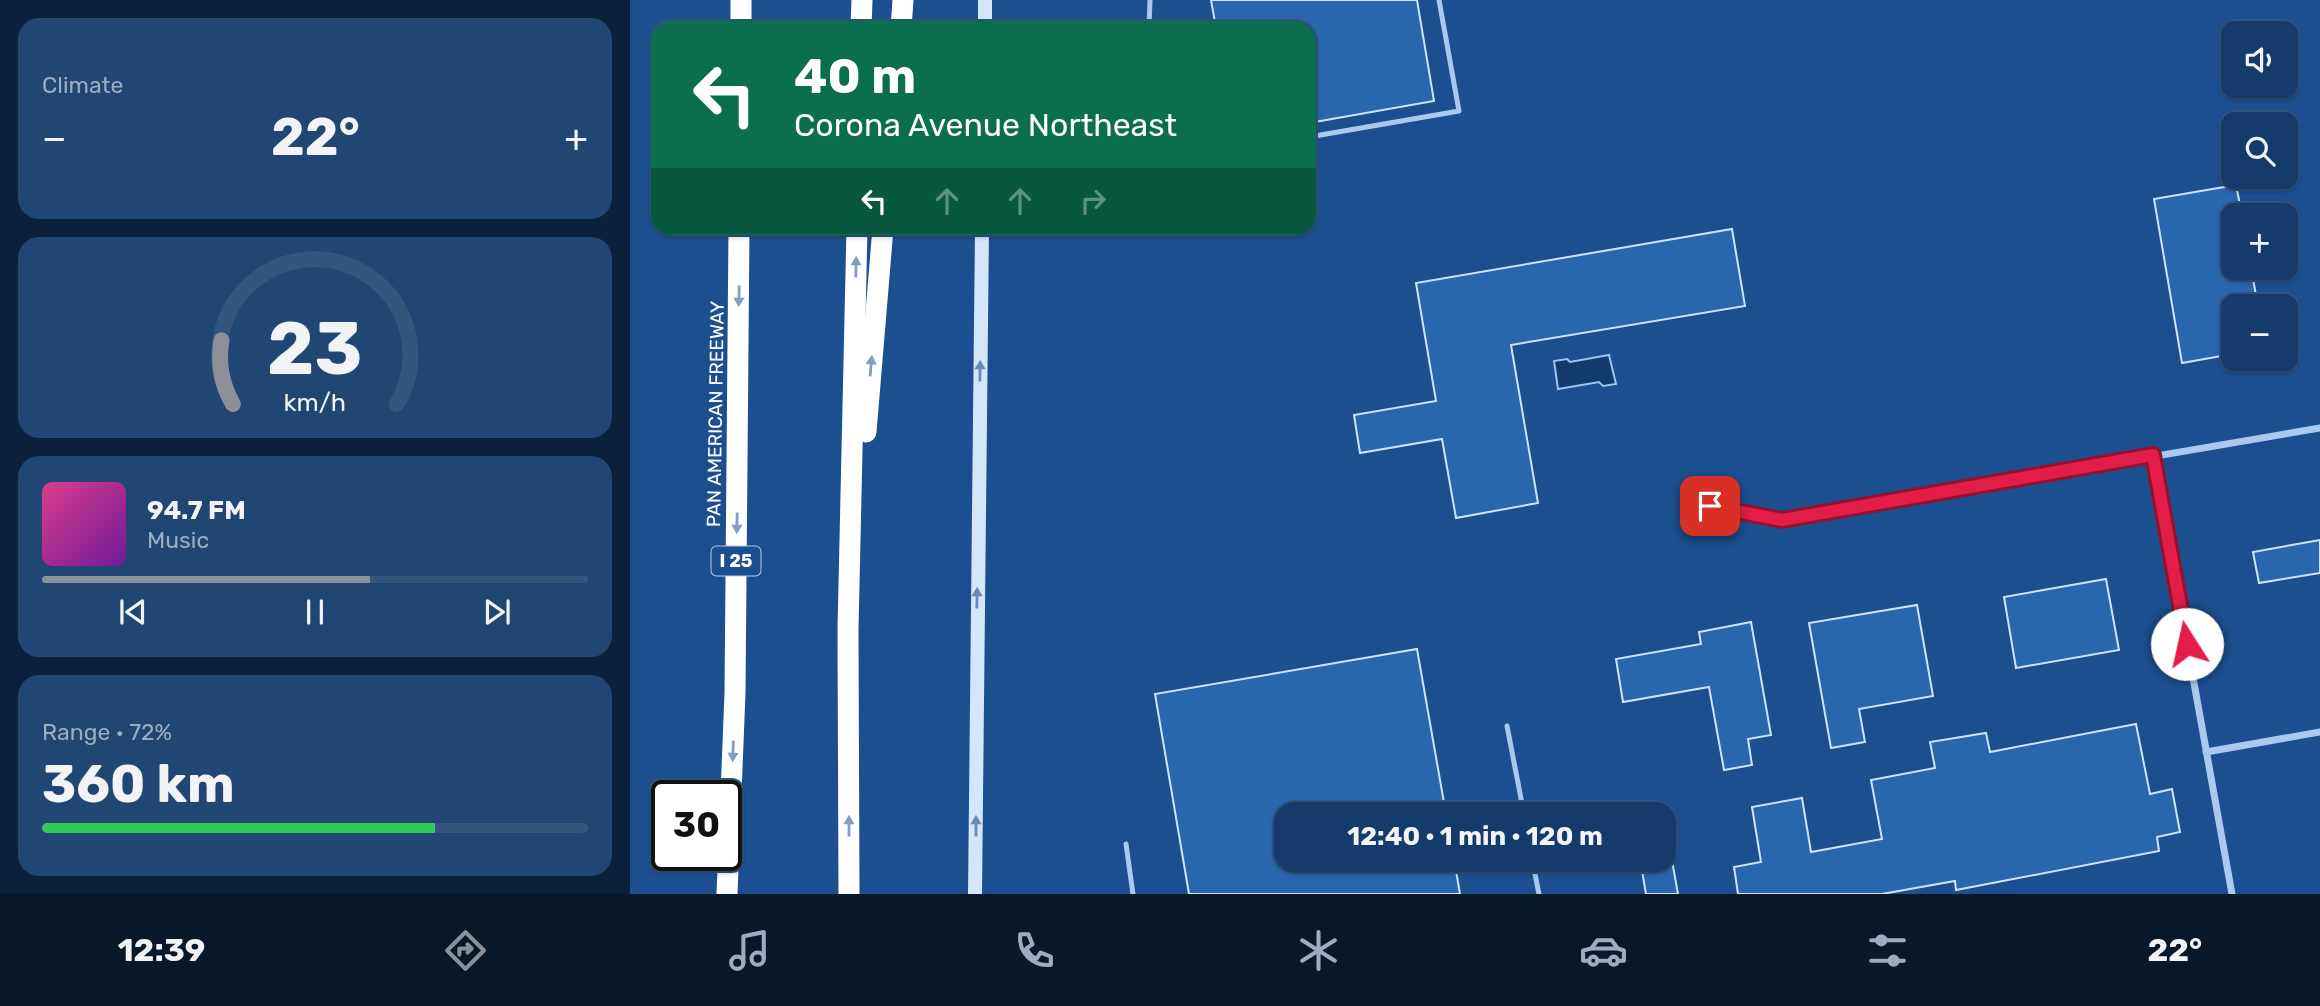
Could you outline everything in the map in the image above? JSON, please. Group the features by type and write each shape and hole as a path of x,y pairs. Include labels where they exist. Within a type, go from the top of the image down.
{"highway":[{"path":"741,0 741,21"},
{"path":"861,21 862,0"},
{"path":"902,21 903,0"},
{"name":"PAN AMERICAN FREEWAY","path":"727,894 735,693 739,235"},
{"path":"849,894 848,629 857,235"},
{"path":"848,629 882,235"}],"main road":[{"path":"985,0 985,21"},
{"path":"975,894 982,235"}],"street":[{"path":"1710,506 1782,520 2320,428"},
{"path":"2153,455 2232,894"},
{"path":"2207,751 2320,732"}],"lane":[{"path":"1149,21 1150,0"},
{"path":"1316,136 1460,111 1439,0"},
{"path":"1507,726 1522,802"},
{"path":"1126,844 1133,894"},
{"path":"1535,872 1539,894"}],"water":[{"path":"1609,355 1616,384 1603,386 1599,382 1558,389 1554,361 1567,359 1570,362"}],"building":[{"path":"1211,0 1417,0 1434,101 1316,122 1316,21 1215,21"},
{"path":"2221,188 2237,189 2240,203 2221,203 2221,280 2253,280 2256,294 2221,294 2221,356 2182,363 2154,199"},
{"path":"1732,229 1745,306 1511,345 1538,503 1456,518 1442,439 1360,453 1354,415 1436,401 1416,283"},
{"path":"2320,540 2320,573 2259,583 2253,552"},
{"path":"2106,579 2119,650 2016,668 2004,597"},
{"path":"1917,605 1933,696 1859,709 1865,742 1831,748 1809,623"},
{"path":"1751,622 1771,735 1748,739 1752,765 1724,770 1709,687 1623,702 1616,659 1701,644 1699,632"},
{"path":"1417,649 1444,802 1274,802 1274,872 1456,872 1460,894 1189,894 1155,694"},
{"path":"2136,724 2150,794 2172,789 2180,832 2157,837 2159,851 1956,890 1955,881 1882,894 1738,894 1734,867 1761,862 1752,807 1802,798 1811,852 1882,839 1871,780 1935,768 1930,742 1986,733 1990,752"},
{"path":"1642,872 1674,872 1678,894 1646,894"}],"route":[{"path":"1710,506 1782,520 2153,455 2187,644"}]}
